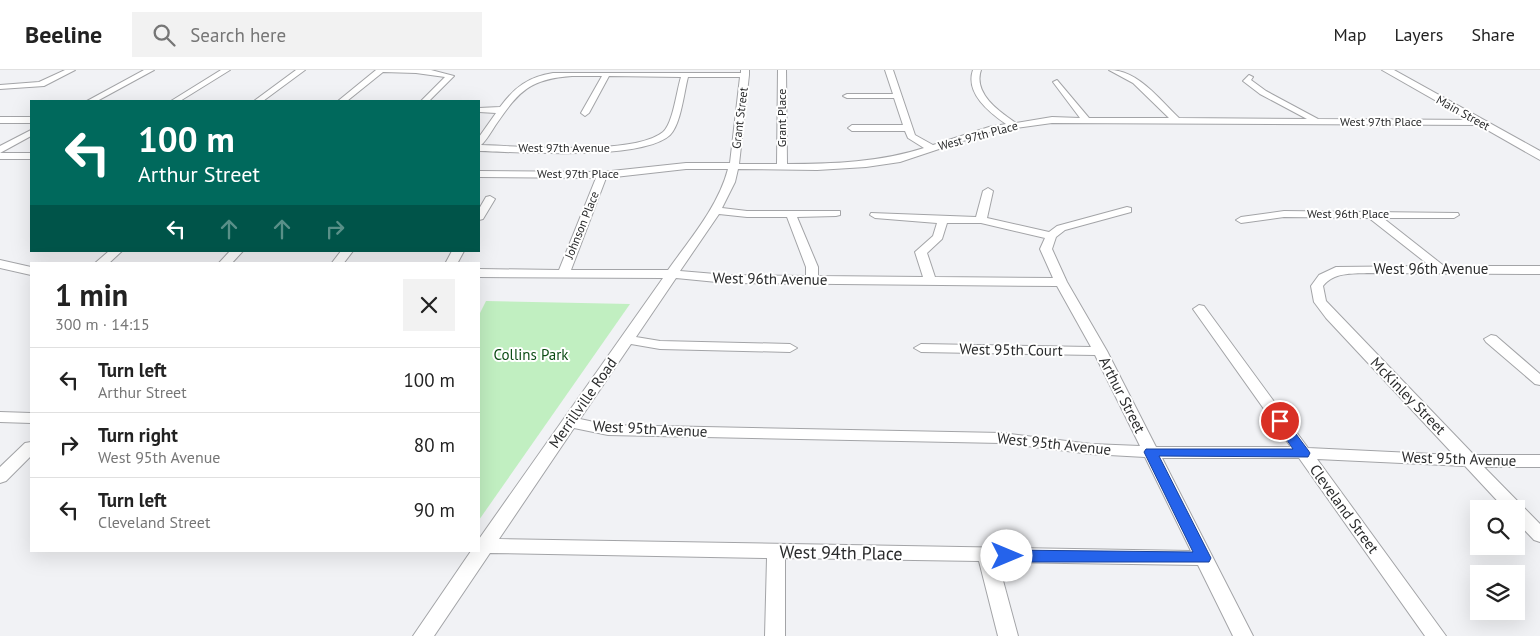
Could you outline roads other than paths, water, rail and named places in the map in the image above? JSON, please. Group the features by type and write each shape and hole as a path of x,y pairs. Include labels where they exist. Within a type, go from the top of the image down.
{"main road":[{"name":"Main Street","path":"1387,70 1540,156"}],"street":[{"path":"0,86 41,84 71,70"},
{"path":"93,100 150,70"},
{"path":"177,100 226,70"},
{"path":"259,100 301,70"},
{"path":"343,100 380,70 442,72 450,76 426,100"},
{"path":"538,70 547,77"},
{"name":"Grant Place","path":"782,70 782,166"},
{"path":"889,70 907,128 916,141 932,148"},
{"path":"976,70 974,81 986,104 998,116 1013,125"},
{"path":"1113,70 1136,81 1177,121"},
{"path":"480,142 524,85 547,77 607,74 685,75 745,73"},
{"name":"Grant Street","path":"734,166 745,73"},
{"path":"585,113 607,74"},
{"name":"West 97th Avenue","path":"480,148 614,148 649,142 661,137 670,128 685,75"},
{"path":"1249,77 1247,81 1261,92 1300,110 1316,121"},
{"path":"1058,82 1086,120"},
{"path":"846,96 897,96"},
{"path":"480,110 503,110"},
{"path":"0,120 30,120"},
{"name":"West 97th Place","path":"480,174 602,175 686,166 866,164 900,159 1013,125 1086,120 1480,122"},
{"path":"852,128 907,128"},
{"path":"0,150 30,134"},
{"path":"0,156 30,156"},
{"name":"Merrillville Road","path":"481,546 628,339 716,210 730,182 734,166"},
{"name":"Johnson Place","path":"563,274 602,175"},
{"path":"982,220 988,191"},
{"path":"480,215 490,199"},
{"path":"716,210 747,214 836,213"},
{"path":"875,215 943,220 982,220 1051,236 1060,228 1127,210"},
{"path":"791,214 812,266 812,280"},
{"name":"West 96th Place","path":"1241,220 1284,214 1454,214"},
{"path":"1371,214 1441,269"},
{"path":"931,282 921,252 938,236 943,220"},
{"name":"Arthur Street","path":"1051,236 1046,249 1061,282 1100,351 1243,636"},
{"path":"102,262 115,252"},
{"path":"226,262 236,252"},
{"path":"339,262 346,252"},
{"path":"0,264 30,271"},
{"name":"West 96th Avenue","path":"1323,278 1336,271 1441,269 1538,271"},
{"name":"West 96th Avenue","path":"480,274 672,274 727,279 1061,282"},
{"name":"McKinley Street","path":"1323,278 1317,286 1320,302 1507,500"},
{"name":"Cleveland Street","path":"1199,309 1436,636"},
{"path":"628,339 660,345 790,348"},
{"path":"1491,339 1540,380"},
{"name":"West 95th Court","path":"921,348 1100,351"},
{"path":"0,417 30,418"},
{"name":"West 95th Avenue","path":"569,422 608,430 1002,438 1091,449 1150,452 1303,453 1470,461 1540,461"},
{"path":"0,477 30,448"},
{"name":"McKinley Street","path":"1525,519 1540,535"},
{"name":"West 94th Place","path":"481,546 987,556 1204,558"},
{"name":"Merrillville Road","path":"423,636 477,552"},
{"path":"775,636 776,552"},
{"path":"987,556 1008,636"}],"park label":[{"name":"Collins Park","path":"531,355"}]}
